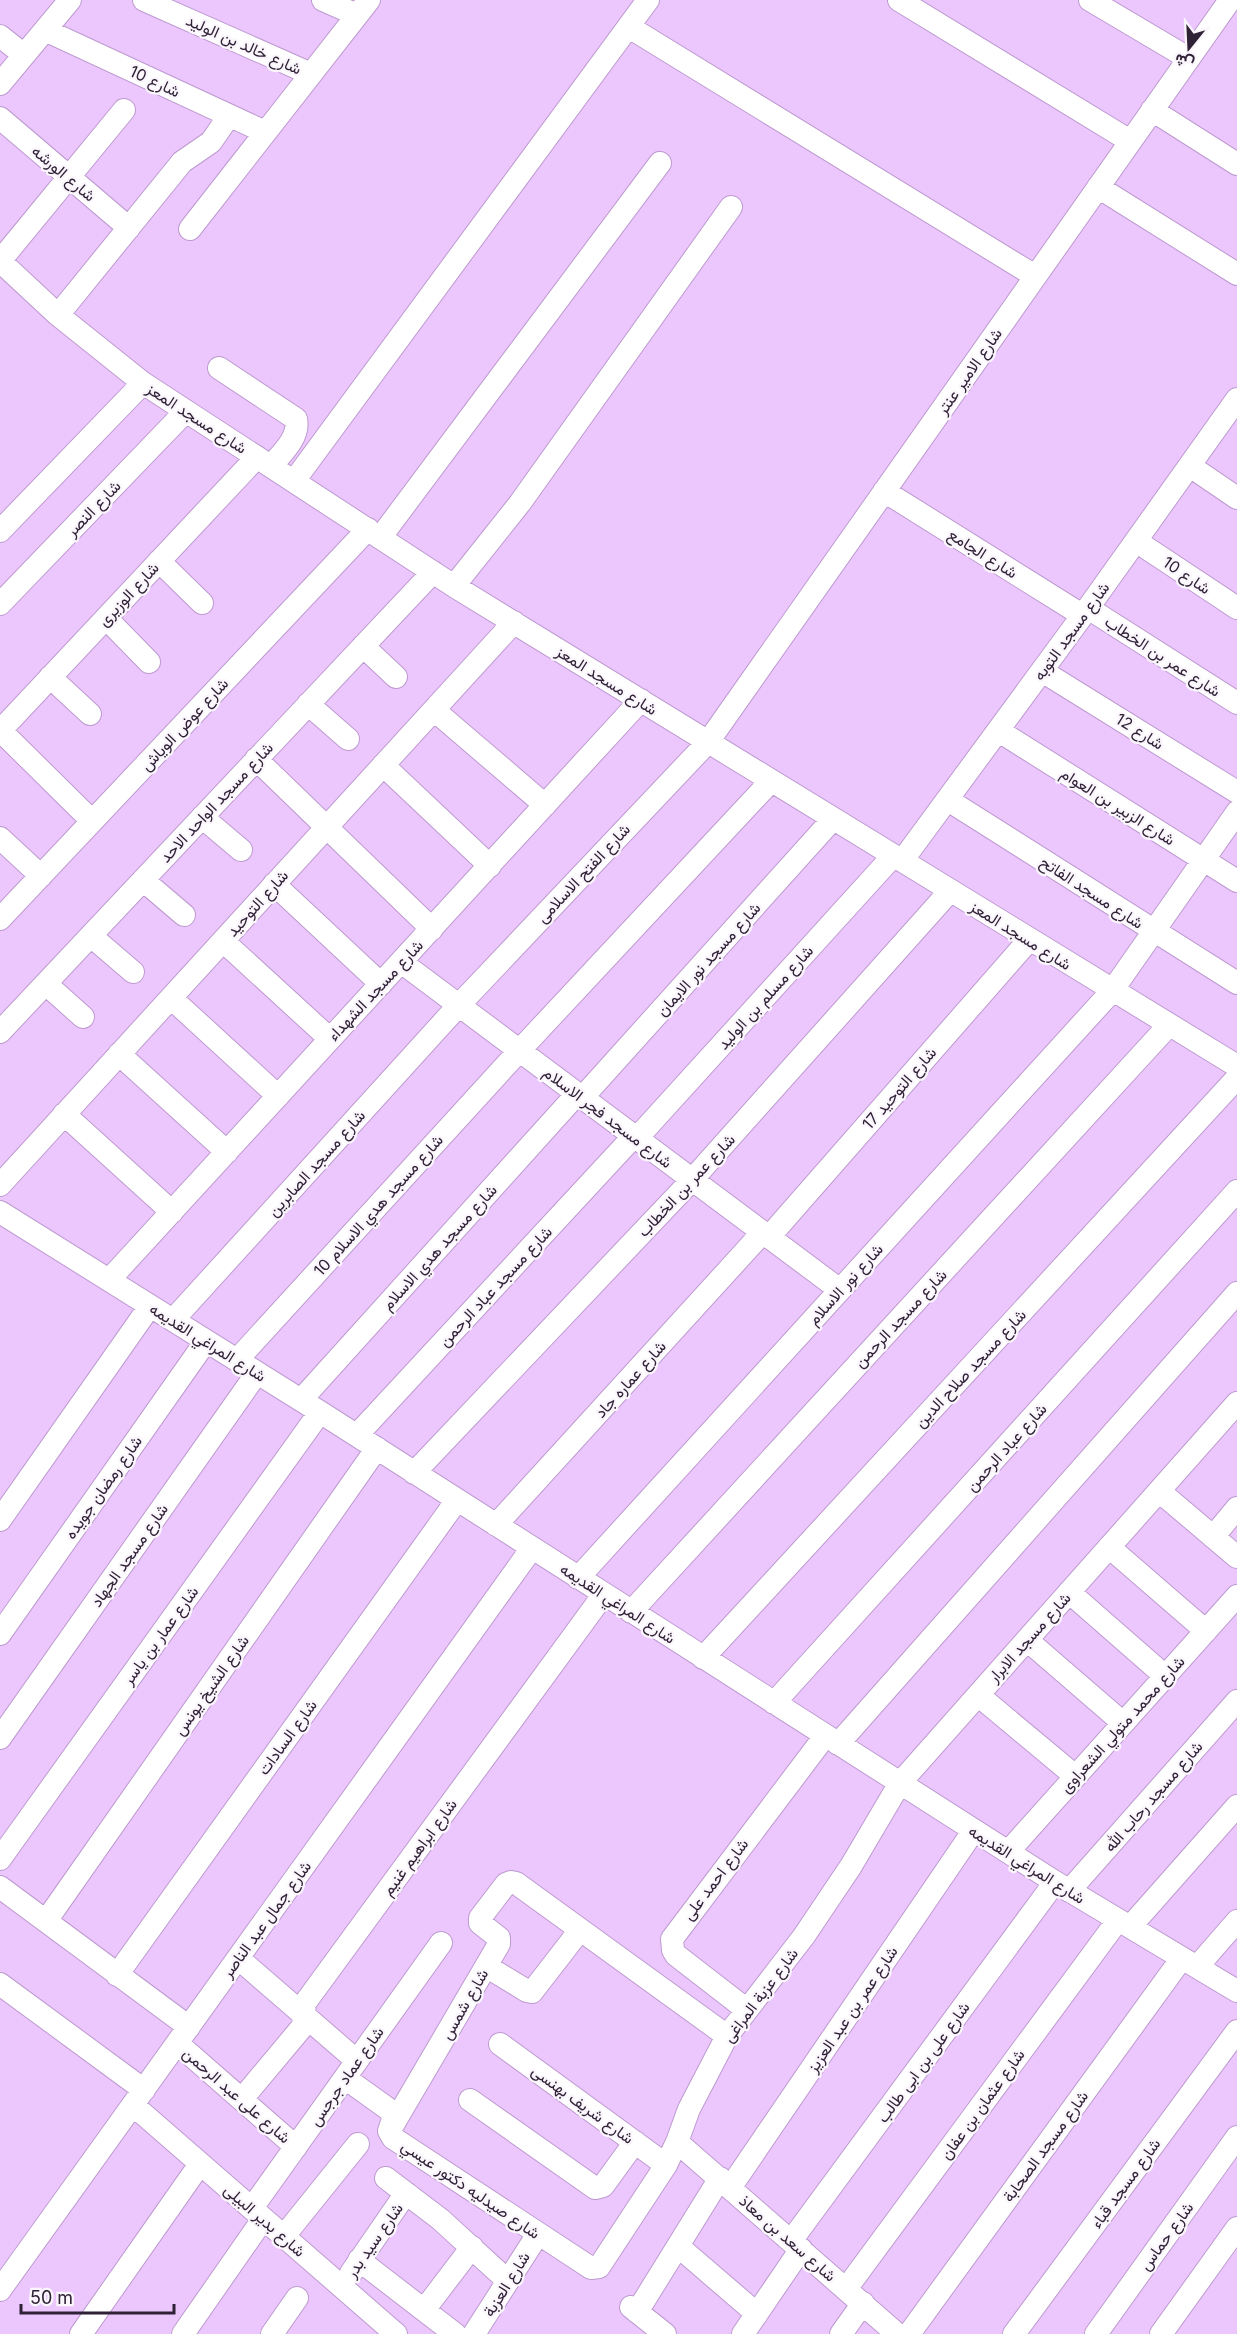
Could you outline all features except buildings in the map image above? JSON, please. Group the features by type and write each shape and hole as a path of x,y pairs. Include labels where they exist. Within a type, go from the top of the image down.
{"street":[{"path":"0,84 70,0"},
{"name":"شارع خالد بن الوليد","path":"144,0 311,74"},
{"path":"190,230 363,8 323,0"},
{"path":"294,481 648,0"},
{"path":"899,0 1130,141"},
{"path":"1090,0 1188,58"},
{"name":"شارع الامير عنتر","path":"708,742 1230,0"},
{"path":"629,27 1035,276"},
{"name":"شارع 10","path":"45,30 265,132"},
{"path":"0,36 24,55"},
{"path":"0,261 124,110"},
{"path":"1152,110 1237,164"},
{"path":"58,315 182,162 211,142 229,116"},
{"name":"شارع الورشه","path":"0,118 129,228"},
{"name":"شارع عوض الوياش","path":"0,919 92,821 374,533 660,163"},
{"path":"1098,187 1237,274"},
{"path":"454,586 520,503 731,207"},
{"name":"شارع مسجد المعز","path":"0,261 58,315 143,383 454,586 1237,1066"},
{"name":"شارع الوزيرى","path":"2,725 159,561 294,436 298,428 296,419 219,368"},
{"path":"0,531 143,383"},
{"name":"شارع مسجد التوبه","path":"898,859 948,800 999,731 1237,399"},
{"name":"شارع النصر","path":"0,604 186,411"},
{"path":"1190,466 1237,498"},
{"name":"شارع الجامع","path":"884,491 1085,612"},
{"name":"شارع 10","path":"1136,541 1237,608"},
{"path":"159,561 202,603"},
{"name":"شارع مسجد الواحد الاحد","path":"0,1032 433,572"},
{"name":"شارع عمر بن الخطاب","path":"1085,612 1237,703"},
{"path":"106,618 149,662"},
{"name":"شارع التوحيد","path":"0,1185 514,622"},
{"path":"363,646 396,677"},
{"name":"شارع 12","path":"1042,671 1237,792"},
{"path":"50,677 90,714"},
{"name":"شارع مسجد الشهداء","path":"109,1280 641,700"},
{"path":"308,704 348,739"},
{"path":"434,710 545,805"},
{"path":"2,725 92,821"},
{"name":"شارع الزبير بن العوام","path":"999,731 1237,881"},
{"name":"شارع الفتح الاسلامى","path":"459,1005 708,742"},
{"path":"256,759 432,928"},
{"path":"383,765 489,866"},
{"path":"519,1051 771,781"},
{"name":"شارع مسجد الفاتح","path":"948,800 1237,983"},
{"name":"شارع نور الاسلام","path":"578,1578 1112,991 1237,812"},
{"path":"202,817 241,850"},
{"name":"شارع مسجد نور الايمان","path":"580,1096 833,819"},
{"path":"0,838 40,876"},
{"name":"شارع مسلم بن الوليد","path":"635,1137 898,859"},
{"path":"143,880 184,915"},
{"path":"274,884 381,984"},
{"name":"شارع عمر بن الخطاب","path":"414,1473 692,1180 950,891"},
{"path":"91,936 133,972"},
{"name":"شارع التوحيد 17","path":"766,1235 1029,940"},
{"path":"223,941 330,1040"},
{"name":"شارع مسجد فجر الاسلام","path":"401,962 840,1290"},
{"path":"46,984 83,1017"},
{"path":"171,998 278,1096"},
{"name":"شارع مسجد الصابرين","path":"173,1320 459,1005"},
{"name":"شارع مسجد الرحمن","path":"631,1612 1169,1025"},
{"name":"شارع مسجد هدي الاسلام 10","path":"237,1360 519,1051"},
{"path":"119,1054 227,1152"},
{"name":"شارع مسجد صلاح الدين","path":"703,1658 1237,1078"},
{"name":"شارع مسجد هدي الاسلام","path":"301,1400 580,1096"},
{"path":"64,1114 172,1212"},
{"name":"شارع مسجد عباد الرحمن","path":"357,1435 635,1137"},
{"name":"شارع عباد الرحمن","path":"774,1703 1237,1191"},
{"name":"شارع المراغي القديمه","path":"0,1212 357,1435 1062,1887 1237,1991"},
{"name":"شارع عماره جاد","path":"496,1525 766,1235"},
{"path":"832,1740 1237,1293"},
{"path":"0,1520 150,1306"},
{"name":"شارع رمضان جويده","path":"0,1634 206,1341"},
{"name":"شارع مسجد الجهاد","path":"0,1738 257,1373"},
{"name":"شارع مسجد الابرار","path":"900,1783 1237,1403"},
{"name":"شارع عمار بن ياسر","path":"0,1859 320,1412"},
{"name":"شارع الشيخ يونس","path":"46,1921 377,1449"},
{"path":"1159,1491 1237,1557"},
{"name":"شارع السادات","path":"117,1975 457,1500"},
{"path":"1213,1537 1237,1508"},
{"path":"1109,1547 1206,1631"},
{"name":"شارع جمال عبد الناصر","path":"0,2290 532,1548"},
{"path":"1069,1592 1165,1676"},
{"name":"شارع ابراهيم غنيم","path":"242,2099 303,2026 305,2003 604,1594"},
{"name":"شارع محمد متولي الشعراوى","path":"1008,1852 1237,1596"},
{"path":"1027,1640 1124,1722"},
{"path":"978,1695 1075,1776"},
{"name":"شارع مسجد رحاب الله","path":"1062,1887 1237,1701"},
{"name":"شارع احمد على","path":"747,2010 676,1955 671,1944 672,1939 832,1740"},
{"name":"شارع عزبة المراغى","path":"591,2268 599,2267 666,2165 689,2109 727,2036 811,1926 851,1866 900,1783"},
{"name":"شارع عثمان بن عفان","path":"841,2334 854,2296 1124,1923 1237,1806"},
{"name":"شارع عمر بن عبد العزيز","path":"665,2334 634,2310 974,1830"},
{"name":"شارع شمس","path":"389,2131 500,1941 480,1923 480,1918 506,1884 516,1883 580,1930"},
{"name":"شارع على عبد الرحمن","path":"0,1887 117,1975 183,2035 242,2099 296,2147"},
{"name":"شارع على بن ابى طالب","path":"743,2334 796,2245 1062,1887"},
{"path":"1190,1962 1237,1921"},
{"path":"486,1966 532,1992 580,1930 727,2036"},
{"name":"شارع عماد جرجس","path":"183,2334 296,2147 441,1943"},
{"path":"238,1959 304,2015 351,2069"},
{"name":"شارع مسجد الصحابة","path":"909,2334 1190,1962"},
{"name":"شارع بدير البيلى","path":"0,1984 139,2097 200,2164 396,2334"},
{"name":"شارع مسجد قباء","path":"1014,2334 1237,2031"},
{"name":"شارع شريف بهنسى","path":"500,2044 666,2165"},
{"name":"شارع صيدليه دكتور عيسي","path":"351,2069 391,2111 393,2119 389,2131 393,2138 591,2268"},
{"path":"470,2100 595,2188 603,2186 635,2142"},
{"name":"شارع حماس","path":"1096,2334 1237,2137"},
{"name":"شارع سعد بن معاذ","path":"677,2142 897,2334"},
{"path":"284,2236 358,2144"},
{"path":"81,2334 200,2164"},
{"path":"386,2178 472,2247 508,2281"},
{"name":"شارع سيد بدر","path":"342,2286 406,2193"},
{"path":"1161,2334 1237,2228"},
{"name":"شارع العزبة","path":"474,2334 538,2234"},
{"path":"678,2246 757,2314"},
{"path":"424,2310 472,2247"},
{"path":"359,2260 455,2334"},
{"path":"281,2331 297,2298"}]}
